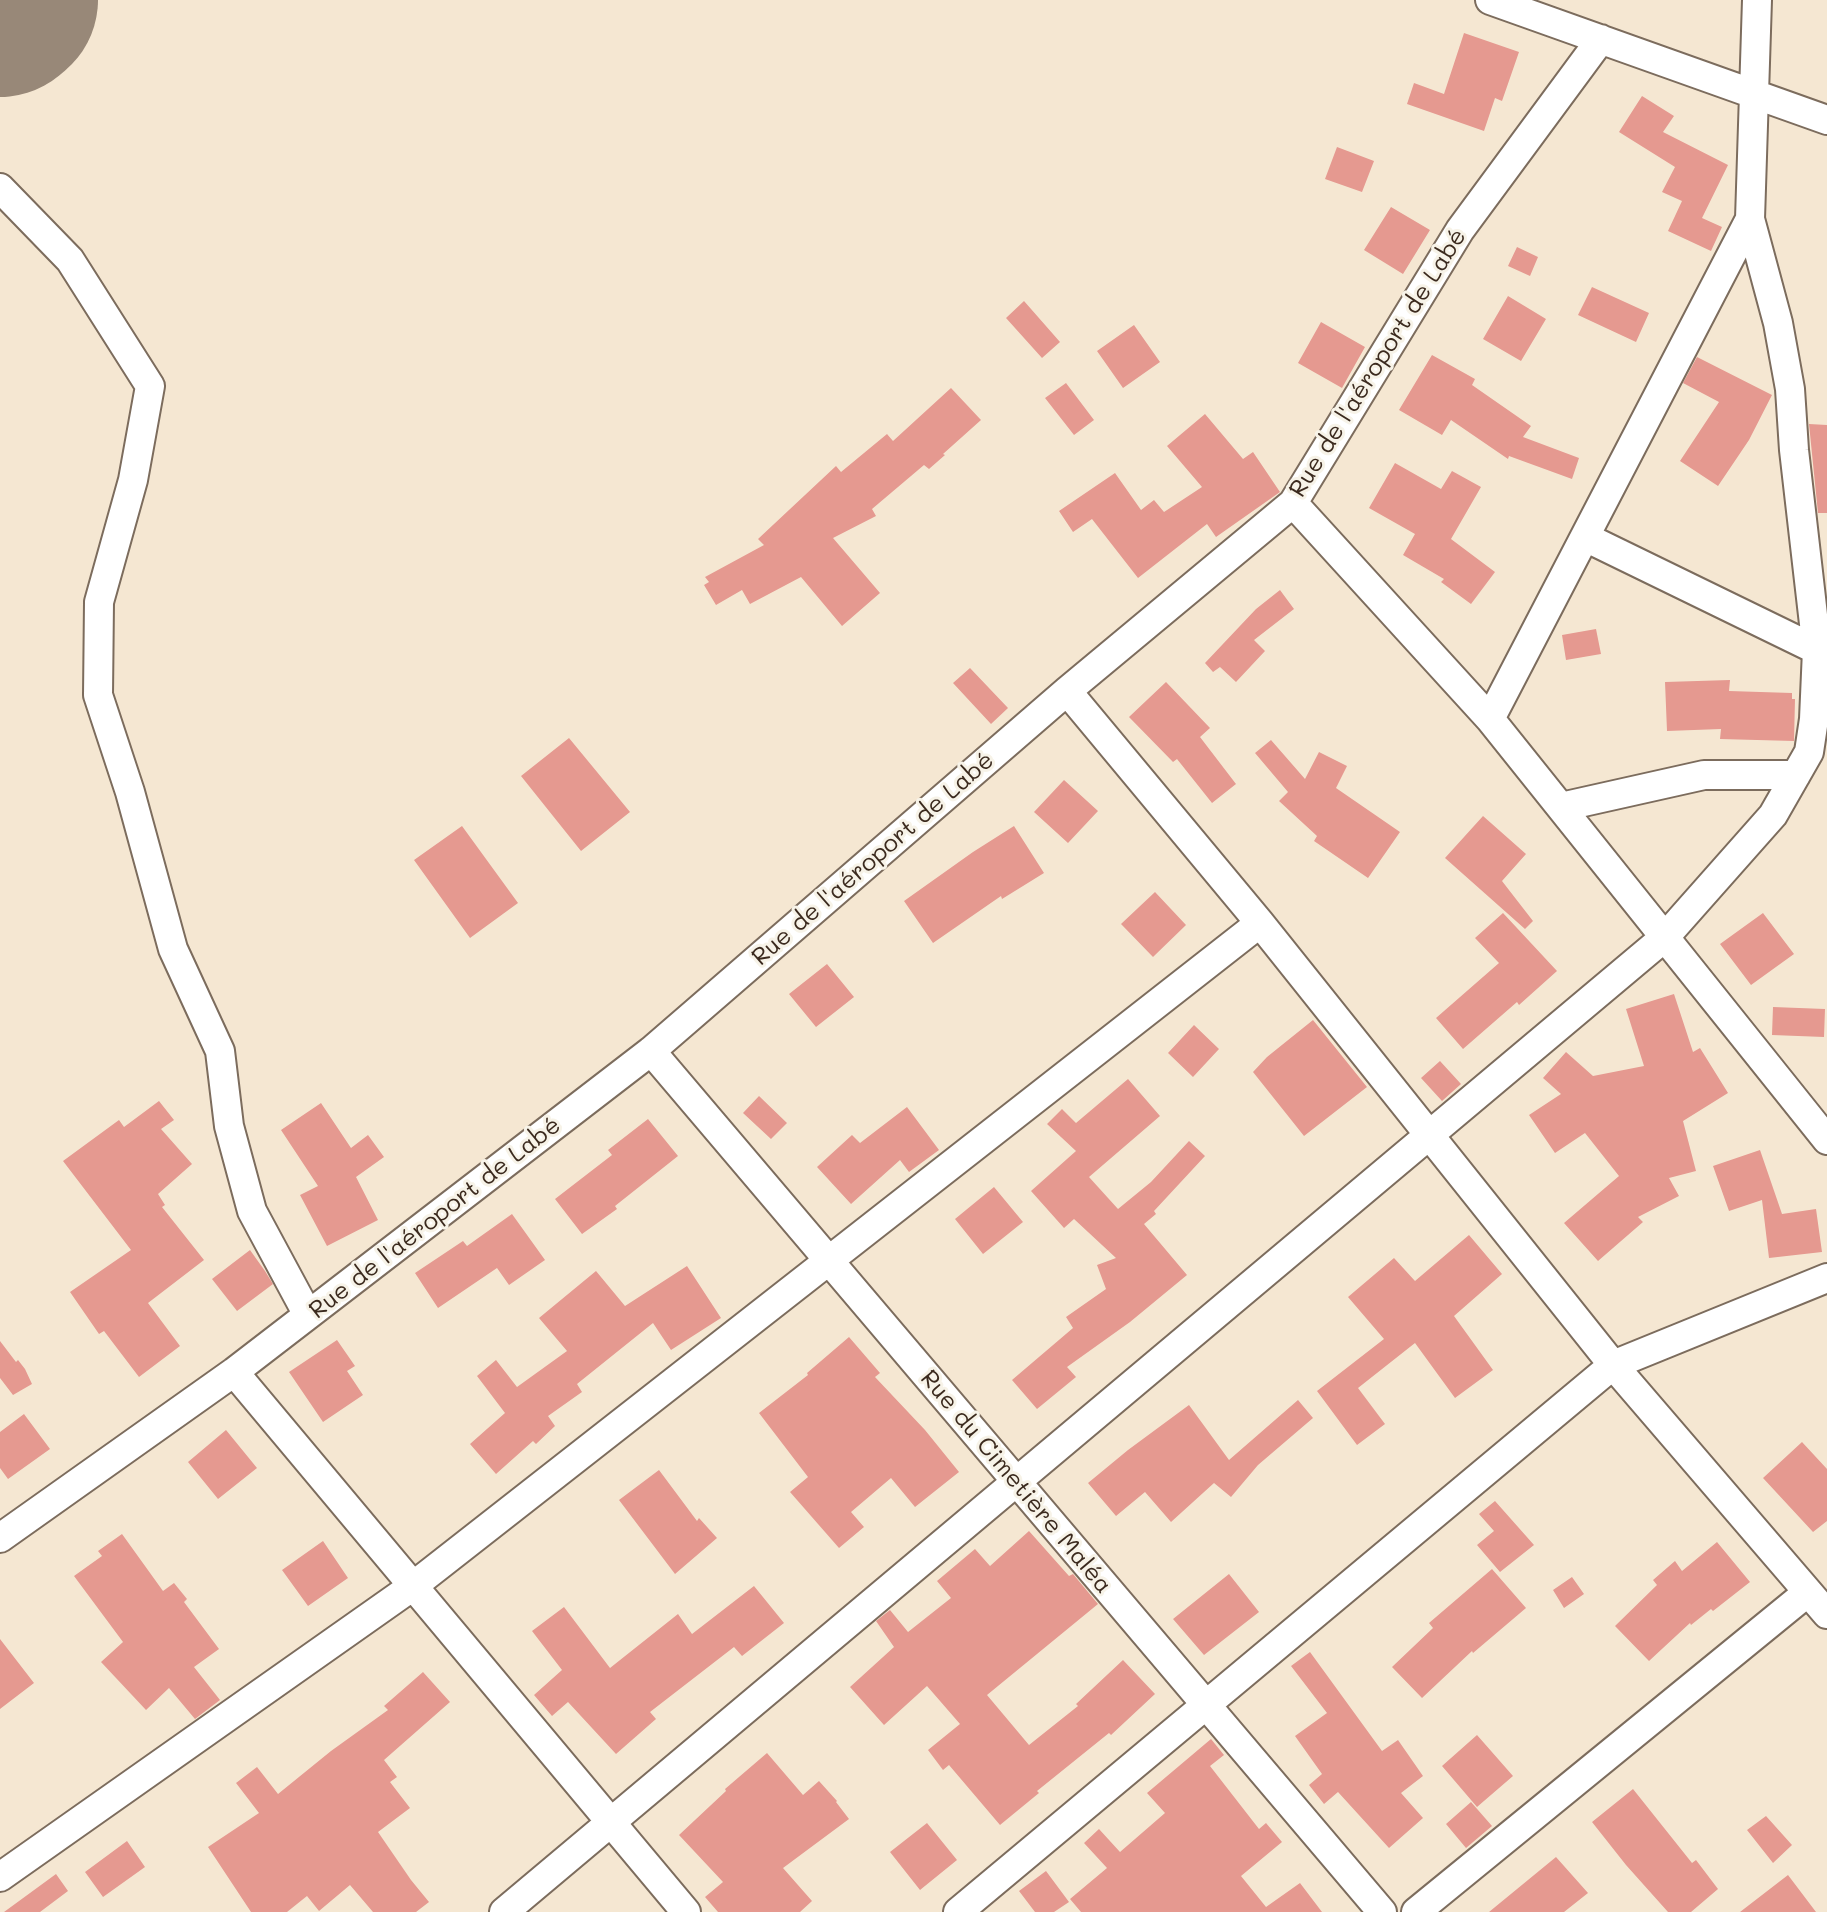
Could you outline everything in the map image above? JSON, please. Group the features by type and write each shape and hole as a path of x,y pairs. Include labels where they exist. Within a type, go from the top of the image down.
{"street":[{"path":"1490,0 1827,120"},
{"path":"504,1912 1665,937 1773,815 1809,752 1822,652 1794,450 1790,388 1778,323 1750,219 1757,0"},
{"name":"Rue de l'aéroport de Labé","path":"0,1538 234,1372 651,1051 1067,691 1293,503 1460,230 1601,40"},
{"path":"0,188 70,260 150,386 133,480 99,602 97,695 130,792 173,949 220,1051 229,1126 252,1211 308,1315"},
{"path":"1490,719 1750,219"},
{"path":"1293,503 1490,719 1827,1140"},
{"path":"1585,537 1822,652"},
{"path":"1067,691 1260,923 1613,1365 1827,1614"},
{"path":"1561,807 1704,775 1796,775"},
{"path":"0,1877 413,1586 1260,923"},
{"name":"Rue du Cimetière Maléa","path":"651,1051 1382,1912"},
{"path":"958,1912 1613,1365 1827,1278"},
{"path":"234,1372 686,1912"},
{"path":"1416,1912 1808,1592"}],"building":[{"path":"1464,33 1519,52 1502,101 1495,98 1484,131 1407,104 1414,83 1444,94"},
{"path":"1642,96 1674,116 1663,132 1728,165 1702,218 1722,227 1711,251 1668,231 1682,201 1662,192 1675,167 1619,132"},
{"path":"1337,147 1374,161 1362,192 1325,179"},
{"path":"1391,207 1430,230 1403,274 1364,250"},
{"path":"1517,247 1538,257 1530,276 1508,266"},
{"path":"1592,287 1649,313 1636,342 1578,315"},
{"path":"1508,296 1546,319 1521,361 1483,339"},
{"path":"1024,301 1060,342 1042,358 1006,318"},
{"path":"1321,322 1365,347 1342,388 1298,363"},
{"path":"1134,325 1160,362 1123,388 1097,351"},
{"path":"1432,355 1475,379 1472,385 1531,426 1523,437 1579,458 1572,479 1509,456 1508,459 1451,420 1442,435 1399,410"},
{"path":"1697,357 1772,395 1749,440 1718,486 1680,461 1719,402 1683,383"},
{"path":"1066,383 1094,420 1074,435 1045,398"},
{"path":"951,388 981,420 929,469 924,465 872,509 876,516 833,538 880,593 842,626 801,577 750,604 742,590 716,605 704,585 709,582 705,577 764,545 758,539 836,466 841,472 887,434 893,441"},
{"path":"1205,414 1243,459 1253,452 1280,492 1216,537 1207,524 1138,578 1092,519 1073,532 1059,511 1115,473 1141,510 1154,500 1164,512 1202,487 1167,446"},
{"path":"1809,424 1827,425 1827,513 1818,513"},
{"path":"1395,463 1441,489 1452,471 1481,487 1451,539 1495,572 1471,604 1441,582 1444,579 1403,555 1415,534 1369,508"},
{"path":"1280,590 1294,609 1254,640 1265,651 1236,682 1220,667 1213,672 1205,663 1256,609"},
{"path":"1596,629 1601,654 1566,660 1562,635"},
{"path":"970,668 1008,708 991,724 953,683"},
{"path":"1730,680 1729,691 1792,693 1792,699 1795,699 1794,741 1720,739 1721,729 1667,731 1665,682"},
{"path":"1166,682 1210,728 1200,737 1236,784 1212,803 1177,759 1173,762 1129,717"},
{"path":"569,738 630,812 581,851 521,776"},
{"path":"1271,740 1305,779 1319,752 1347,766 1336,788 1400,832 1368,878 1314,841 1317,836 1279,801 1288,792 1255,753"},
{"path":"1064,780 1098,811 1068,843 1034,812"},
{"path":"1483,816 1526,854 1502,881 1533,921 1525,929 1445,858"},
{"path":"462,826 518,903 470,938 414,860"},
{"path":"1014,826 1044,873 1002,899 1001,896 933,943 904,901"},
{"path":"1155,892 1186,925 1153,957 1121,924"},
{"path":"1503,913 1557,971 1463,1049 1436,1018 1499,963 1475,938"},
{"path":"1763,913 1794,954 1751,985 1720,944"},
{"path":"827,964 854,997 816,1027 789,994"},
{"path":"1674,994 1693,1052 1700,1048 1728,1093 1683,1121 1696,1171 1669,1178 1679,1196 1638,1217 1643,1222 1598,1261 1564,1223 1619,1176 1585,1133 1555,1153 1529,1115 1561,1094 1543,1078 1566,1052 1593,1076 1644,1066 1626,1009"},
{"path":"1773,1007 1825,1009 1824,1037 1772,1035"},
{"path":"1313,1020 1367,1087 1304,1136 1253,1072 1267,1057"},
{"path":"1194,1025 1219,1049 1193,1077 1168,1053"},
{"path":"1440,1061 1461,1084 1442,1101 1421,1078"},
{"path":"1128,1079 1160,1116 1089,1177 1118,1209 1151,1182 1189,1141 1205,1156 1154,1211 1156,1214 1144,1224 1187,1275 1130,1322 1067,1367 1076,1377 1037,1409 1012,1380 1073,1328 1066,1317 1106,1289 1097,1265 1116,1258 1074,1219 1064,1228 1031,1191 1076,1151 1047,1124 1062,1109 1076,1123"},
{"path":"759,1096 787,1123 771,1139 743,1113"},
{"path":"159,1101 174,1120 161,1129 192,1164 158,1194 165,1205 162,1207 204,1260 148,1303 180,1346 139,1377 104,1331 99,1334 70,1292 131,1250 63,1161 119,1120 124,1127"},
{"path":"321,1103 351,1148 368,1135 384,1157 356,1177 378,1220 327,1246 300,1195 318,1186 281,1130"},
{"path":"907,1107 939,1150 909,1172 900,1160 851,1204 817,1167 852,1135 860,1143"},
{"path":"648,1119 678,1156 615,1206 617,1209 582,1234 555,1199 612,1155 608,1150"},
{"path":"1760,1150 1782,1214 1816,1209 1822,1252 1769,1258 1762,1200 1729,1211 1713,1166"},
{"path":"994,1187 1023,1222 983,1254 955,1219"},
{"path":"512,1214 545,1260 509,1285 497,1268 438,1308 415,1273 463,1241 467,1246"},
{"path":"1469,1235 1502,1274 1454,1316 1493,1370 1455,1398 1415,1343 1358,1388 1385,1424 1357,1445 1317,1391 1384,1339 1348,1297 1394,1258 1415,1281"},
{"path":"250,1250 273,1284 237,1311 212,1279"},
{"path":"687,1266 721,1318 671,1350 653,1323 577,1384 582,1392 548,1416 555,1426 536,1444 533,1441 496,1474 470,1444 505,1413 477,1376 496,1360 517,1387 567,1351 539,1318 596,1271 625,1306"},
{"path":"849,1337 880,1373 875,1377 925,1430 959,1472 915,1507 891,1478 851,1512 864,1527 839,1548 790,1492 808,1477 759,1413 808,1375 807,1373"},
{"path":"337,1340 355,1366 347,1371 363,1395 323,1422 289,1372"},
{"path":"0,1341 25,1369 32,1384 13,1395 0,1378"},
{"path":"1298,1400 1313,1418 1258,1465 1231,1497 1214,1483 1171,1522 1145,1492 1116,1516 1088,1483 1189,1405 1229,1460"},
{"path":"24,1414 50,1449 8,1479 0,1468 0,1432"},
{"path":"226,1430 257,1468 218,1499 188,1462"},
{"path":"1802,1442 1827,1469 1827,1521 1813,1532 1763,1478"},
{"path":"659,1470 697,1521 699,1518 717,1538 675,1574 619,1500"},
{"path":"1495,1501 1534,1545 1500,1572 1477,1545 1494,1531 1479,1514"},
{"path":"1029,1531 1069,1576 1073,1574 1098,1604 987,1695 1029,1745 1078,1706 1076,1704 1123,1660 1155,1694 1111,1735 1109,1733 1037,1791 1039,1793 1000,1825 949,1765 943,1770 928,1750 960,1724 927,1686 884,1725 850,1687 894,1647 876,1621 890,1610 908,1632 951,1598 937,1581 975,1549 990,1566"},
{"path":"122,1534 163,1591 174,1583 187,1599 184,1602 219,1649 194,1667 220,1700 195,1719 169,1688 146,1710 101,1662 123,1642 74,1576 102,1556 98,1551"},
{"path":"323,1541 348,1578 308,1606 282,1570"},
{"path":"1717,1542 1750,1582 1713,1611 1711,1609 1691,1625 1690,1623 1649,1661 1615,1626 1657,1585 1653,1580 1675,1561 1682,1571"},
{"path":"1492,1569 1526,1608 1473,1653 1472,1651 1422,1698 1392,1667 1433,1628 1429,1623"},
{"path":"1229,1574 1259,1612 1204,1655 1173,1619"},
{"path":"1572,1577 1584,1594 1564,1608 1553,1590"},
{"path":"754,1586 784,1623 742,1656 734,1647 650,1712 656,1719 616,1754 568,1702 552,1716 534,1695 562,1670 532,1631 564,1607 610,1668 678,1614 692,1634"},
{"path":"0,1639 34,1683 0,1709"},
{"path":"1310,1652 1382,1751 1398,1740 1423,1776 1401,1793 1423,1818 1389,1848 1338,1792 1324,1804 1309,1785 1322,1774 1295,1736 1327,1713 1291,1666"},
{"path":"423,1672 450,1702 384,1760 397,1777 390,1782 410,1808 378,1832 429,1902 416,1912 373,1912 350,1885 319,1911 307,1896 287,1912 251,1912 208,1847 259,1813 236,1783 257,1767 278,1794 388,1710 384,1706"},
{"path":"1477,1735 1513,1776 1477,1807 1442,1766"},
{"path":"1211,1739 1224,1755 1210,1766 1259,1829 1266,1823 1282,1842 1241,1876 1266,1907 1300,1883 1322,1912 1081,1912 1070,1899 1107,1868 1084,1843 1099,1829 1120,1852 1165,1813 1147,1793"},
{"path":"767,1753 803,1795 819,1781 849,1819 783,1868 812,1901 800,1912 718,1912 705,1897 723,1882 679,1835 726,1791 725,1789"},
{"path":"1633,1789 1692,1863 1696,1860 1718,1889 1691,1912 1668,1912 1592,1822"},
{"path":"1471,1802 1492,1826 1466,1848 1446,1824"},
{"path":"1766,1816 1792,1845 1773,1863 1747,1830"},
{"path":"927,1823 957,1860 920,1890 890,1852"},
{"path":"127,1841 145,1867 103,1897 85,1872"},
{"path":"1556,1857 1588,1893 1564,1912 1489,1912"},
{"path":"1046,1871 1069,1902 1054,1912 1035,1912 1019,1891"},
{"path":"56,1874 68,1891 40,1912 4,1912"},
{"path":"1788,1875 1816,1912 1740,1912"}],"runway":[{"path":"0,5 6,0"}]}
